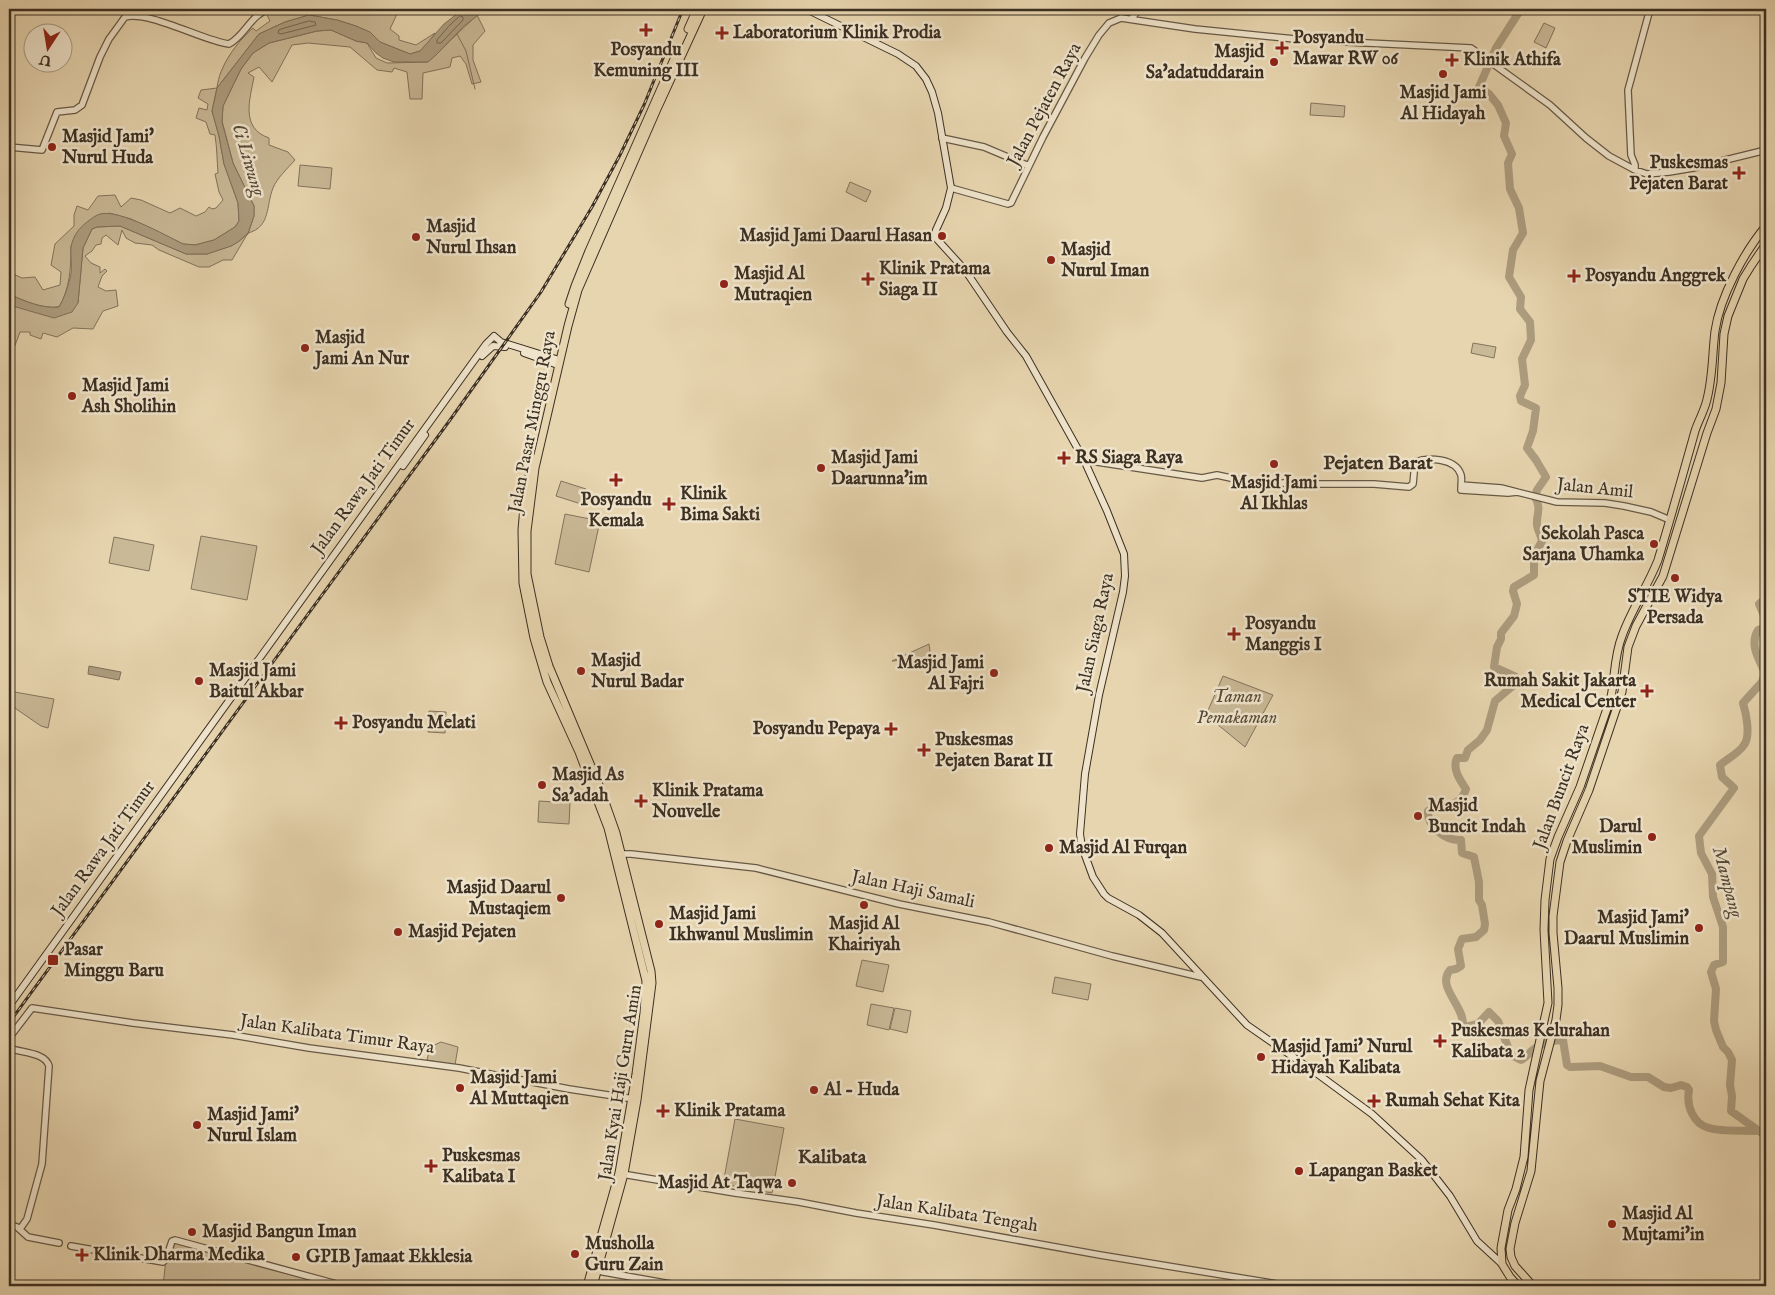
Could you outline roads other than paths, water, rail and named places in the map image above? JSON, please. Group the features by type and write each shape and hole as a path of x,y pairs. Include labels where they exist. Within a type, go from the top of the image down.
{"main road":[{"name":"Jalan Pasar Minggu Raya","path":"620,854 543,670 534,638 523,579 522,530 525,495 555,362 575,286 697,9"},
{"name":"Jalan Pasar Minggu Raya","path":"620,854 602,794 558,689 540,637 527,574 527,531 543,429 578,290 703,9"},
{"path":"806,9 898,54 916,66 926,79 932,92 951,188"},
{"name":"Jalan Siaga Raya","path":"951,188 935,237 965,270 1007,332 1026,356 1084,460 1108,511 1124,559 1125,576 1114,638 1099,695 1087,757 1080,834 1082,847 1094,877 1104,894 1114,902 1139,915 1160,931 1247,1025 1372,1114 1422,1160 1433,1173 1471,1233 1502,1264"},
{"name":"Jalan Buncit Raya","path":"1502,1264 1502,1240 1508,1210 1516,1189 1524,1157 1528,1099 1536,1053 1548,1003 1548,975 1544,930 1545,900 1550,859 1580,787 1610,697 1621,637 1650,580 1670,520 1696,429 1706,405 1711,382 1715,330 1723,304 1739,265 1766,226"},
{"name":"Jalan Buncit Raya","path":"1533,1286 1512,1262 1510,1248 1520,1205 1531,1171 1538,1092 1558,1005 1553,933 1560,862 1566,841 1589,790 1622,692 1628,647 1636,626 1663,576 1716,408 1721,383 1724,331 1751,266 1766,244"},
{"path":"485,352 486,344 494,336 501,342 555,362"},
{"name":"Jalan Rawa Jati Timur","path":"410,453 486,344"},
{"path":"485,352 493,346 502,346 555,362"},
{"name":"Jalan Rawa Jati Timur","path":"9,1006 227,702 485,352"},
{"path":"1713,356 1719,354 1722,356"},
{"name":"Jalan Kyai Haji Guru Amin","path":"593,1286 599,1271 624,1174 649,1019 652,977 620,854"},
{"name":"Jalan Kyai Haji Guru Amin","path":"588,1286 624,1174"},
{"path":"1484,1248 1496,1249 1502,1240"},
{"path":"1502,1264 1518,1286"}],"street":[{"path":"9,147 42,150 57,112 75,110 82,106 100,57 109,39 125,17 152,19 229,44 235,41 251,22 265,10 270,9"},
{"path":"1132,18 1139,9"},
{"path":"1635,170 1631,156 1628,90 1650,9"},
{"path":"1698,9 1713,9"},
{"name":"Jalan Pejaten Raya","path":"951,188 1010,204 1054,117 1099,35 1109,23 1120,18 1132,18 1195,29 1305,40 1470,48 1494,63 1562,115 1594,145 1626,166 1647,174 1669,172 1766,150"},
{"path":"942,138 984,147 1029,166"},
{"path":"1626,166 1631,156"},
{"name":"Jalan Amil","path":"1084,460 1202,478 1220,475 1249,482 1270,484 1297,482 1409,487 1413,484 1415,462 1438,460 1448,462 1459,470 1461,490 1517,492 1564,503 1605,503 1651,512 1670,520"},
{"name":"Jalan Haji Samali","path":"620,854 756,868 907,906 989,922 1112,956 1201,977"},
{"name":"Jalan Kalibata Timur Raya","path":"9,1038 32,1008 451,1067 560,1088 635,1099"},
{"path":"9,1048 43,1058 48,1062 49,1066 42,1164 27,1219 20,1229"},
{"name":"Jalan Kalibata Tengah","path":"624,1174 1290,1286"},
{"path":"9,1224 20,1229 28,1237 60,1243"},
{"path":"72,1246 163,1262 166,1259 171,1242 175,1240 344,1286"},
{"path":"599,1271 682,1286"}],"water":[{"path":"463,9 486,9 464,26 428,62 394,62 383,58 367,43 356,41 331,30 317,31 269,43 253,53 241,69 223,106 222,122 233,163 254,206 254,216 248,233 231,246 207,254 186,254 120,226 97,227 92,229 83,248 78,303 72,312 54,318 9,305 9,294 40,306 59,307 66,293 71,274 71,247 73,239 81,227 98,215 108,213 130,219 183,244 195,245 214,240 235,227 239,221 238,203 224,164 212,111 217,88 259,34 285,22 309,15 337,20 356,26 370,32 380,42 410,54 420,51 444,24"},
{"path":"89,666 121,672 119,680 88,674"}],"waterway":[{"path":"1521,9 1496,48 1479,87 1489,94 1498,105 1506,123 1504,136 1512,154 1508,163 1510,189 1519,208 1523,233 1513,250 1509,277 1521,297 1520,309 1530,322 1531,340 1522,359 1525,385 1520,396 1521,401 1536,408 1533,431 1527,448 1546,477 1537,490 1535,497 1538,508 1537,525 1542,541 1534,556 1534,575 1514,587 1513,591 1517,604 1514,616 1501,633 1501,639 1497,647 1494,667 1516,677 1515,684 1495,701 1487,730 1480,740 1468,750 1465,758 1457,758 1456,770 1466,789 1463,796 1454,803 1428,811 1431,822 1438,832 1449,838 1461,840 1462,853 1474,857 1479,882 1479,900 1482,905 1485,924 1484,930 1476,937 1462,939 1458,949 1461,966 1450,970 1446,983 1459,1010 1463,1025 1465,1027 1478,1024 1489,1012 1498,1021 1511,1055 1521,1060 1540,1045 1563,1040 1567,1065 1570,1067 1600,1066 1631,1077 1648,1077 1664,1087 1671,1088 1681,1085 1687,1087 1692,1113 1703,1126 1720,1130 1760,1131"},
{"path":"457,34 466,51 475,89"},
{"name":"Mampang","path":"1766,598 1759,604 1766,620 1764,628 1758,630 1754,641 1756,652 1765,673 1762,682 1743,703 1747,724 1746,741 1739,751 1720,765 1722,777 1734,788 1699,836 1701,853 1712,874 1713,897 1723,927 1723,962 1714,965 1711,972 1716,989 1714,1021 1716,1030 1723,1047 1732,1060 1730,1085 1732,1096 1731,1111 1766,1136"}],"railway":[{"path":"9,1023 450,420 541,292 592,207 620,155 644,105 683,9"}],"place":[{"name":"Posyandu Kemuning III","path":"646,30"},
{"name":"Laboratorium Klinik Prodia","path":"722,33"},
{"name":"Posyandu Mawar RW 06","path":"1282,48"},
{"name":"Klinik Athifa","path":"1452,60"},
{"name":"Masjid Sa'adatuddarain","path":"1274,62"},
{"name":"Masjid Jami Al Hidayah","path":"1443,74"},
{"name":"Masjid Jami' Nurul Huda","path":"52,147"},
{"name":"Puskesmas Pejaten Barat","path":"1739,173"},
{"name":"Masjid Jami Daarul Hasan","path":"942,236"},
{"name":"Masjid Nurul Ihsan","path":"416,237"},
{"name":"Masjid Nurul Iman","path":"1051,260"},
{"name":"Posyandu Anggrek","path":"1574,276"},
{"name":"Klinik Pratama Siaga II","path":"868,279"},
{"name":"Masjid Al Mutraqien","path":"724,284"},
{"name":"Masjid Jami An Nur","path":"305,348"},
{"name":"Masjid Jami Ash Sholihin","path":"72,396"},
{"name":"RS Siaga Raya","path":"1064,458"},
{"name":"Masjid Jami Al Ikhlas","path":"1274,464"},
{"name":"Masjid Jami Daarunna'im","path":"821,468"},
{"name":"Posyandu Kemala","path":"616,480"},
{"name":"Klinik Bima Sakti","path":"669,504"},
{"name":"Sekolah Pasca Sarjana Uhamka","path":"1654,544"},
{"name":"STIE Widya Persada","path":"1675,578"},
{"name":"Posyandu Manggis I","path":"1234,634"},
{"name":"Masjid Nurul Badar","path":"581,671"},
{"name":"Masjid Jami Al Fajri","path":"994,673"},
{"name":"Masjid Jami Baitul Akbar","path":"199,681"},
{"name":"Rumah Sakit Jakarta Medical Center","path":"1647,691"},
{"name":"Posyandu Melati","path":"341,723"},
{"name":"Posyandu Pepaya","path":"891,729"},
{"name":"Puskesmas Pejaten Barat II","path":"924,750"},
{"name":"Masjid As Sa'adah","path":"542,785"},
{"name":"Klinik Pratama Nouvelle","path":"641,801"},
{"name":"Masjid Buncit Indah","path":"1418,816"},
{"name":"Darul Muslimin","path":"1652,837"},
{"name":"Masjid Al Furqan","path":"1049,848"},
{"name":"Masjid Daarul Mustaqiem","path":"561,898"},
{"name":"Masjid Al Khairiyah","path":"864,905"},
{"name":"Masjid Jami Ikhwanul Muslimin","path":"659,924"},
{"name":"Masjid Jami' Daarul Muslimin","path":"1699,928"},
{"name":"Masjid Pejaten","path":"398,932"},
{"name":"Pasar Minggu Baru","path":"53,960"},
{"name":"Puskesmas Kelurahan Kalibata 2","path":"1440,1041"},
{"name":"Masjid Jami' Nurul Hidayah Kalibata","path":"1261,1057"},
{"name":"Masjid Jami Al Muttaqien","path":"460,1088"},
{"name":"Al - Huda","path":"814,1090"},
{"name":"Rumah Sehat Kita","path":"1374,1101"},
{"name":"Klinik Pratama","path":"663,1111"},
{"name":"Masjid Jami' Nurul Islam","path":"197,1125"},
{"name":"Puskesmas Kalibata I","path":"431,1166"},
{"name":"Lapangan Basket","path":"1299,1171"},
{"name":"Masjid At Taqwa","path":"792,1183"},
{"name":"Masjid Al Mujtami'in","path":"1612,1224"},
{"name":"Masjid Bangun Iman","path":"192,1232"},
{"name":"Musholla Guru Zain","path":"575,1254"},
{"name":"Klinik Dharma Medika","path":"82,1255"},
{"name":"GPIB Jamaat Ekklesia","path":"296,1257"}],"district":[{"name":"Pejaten Barat","path":"1378,463"},
{"name":"Kalibata","path":"832,1157"}],"water label":[{"name":"Ci Liwung","path":"248,160"}],"park label":[{"name":"Taman Pemakaman","path":"1237,708"}]}
